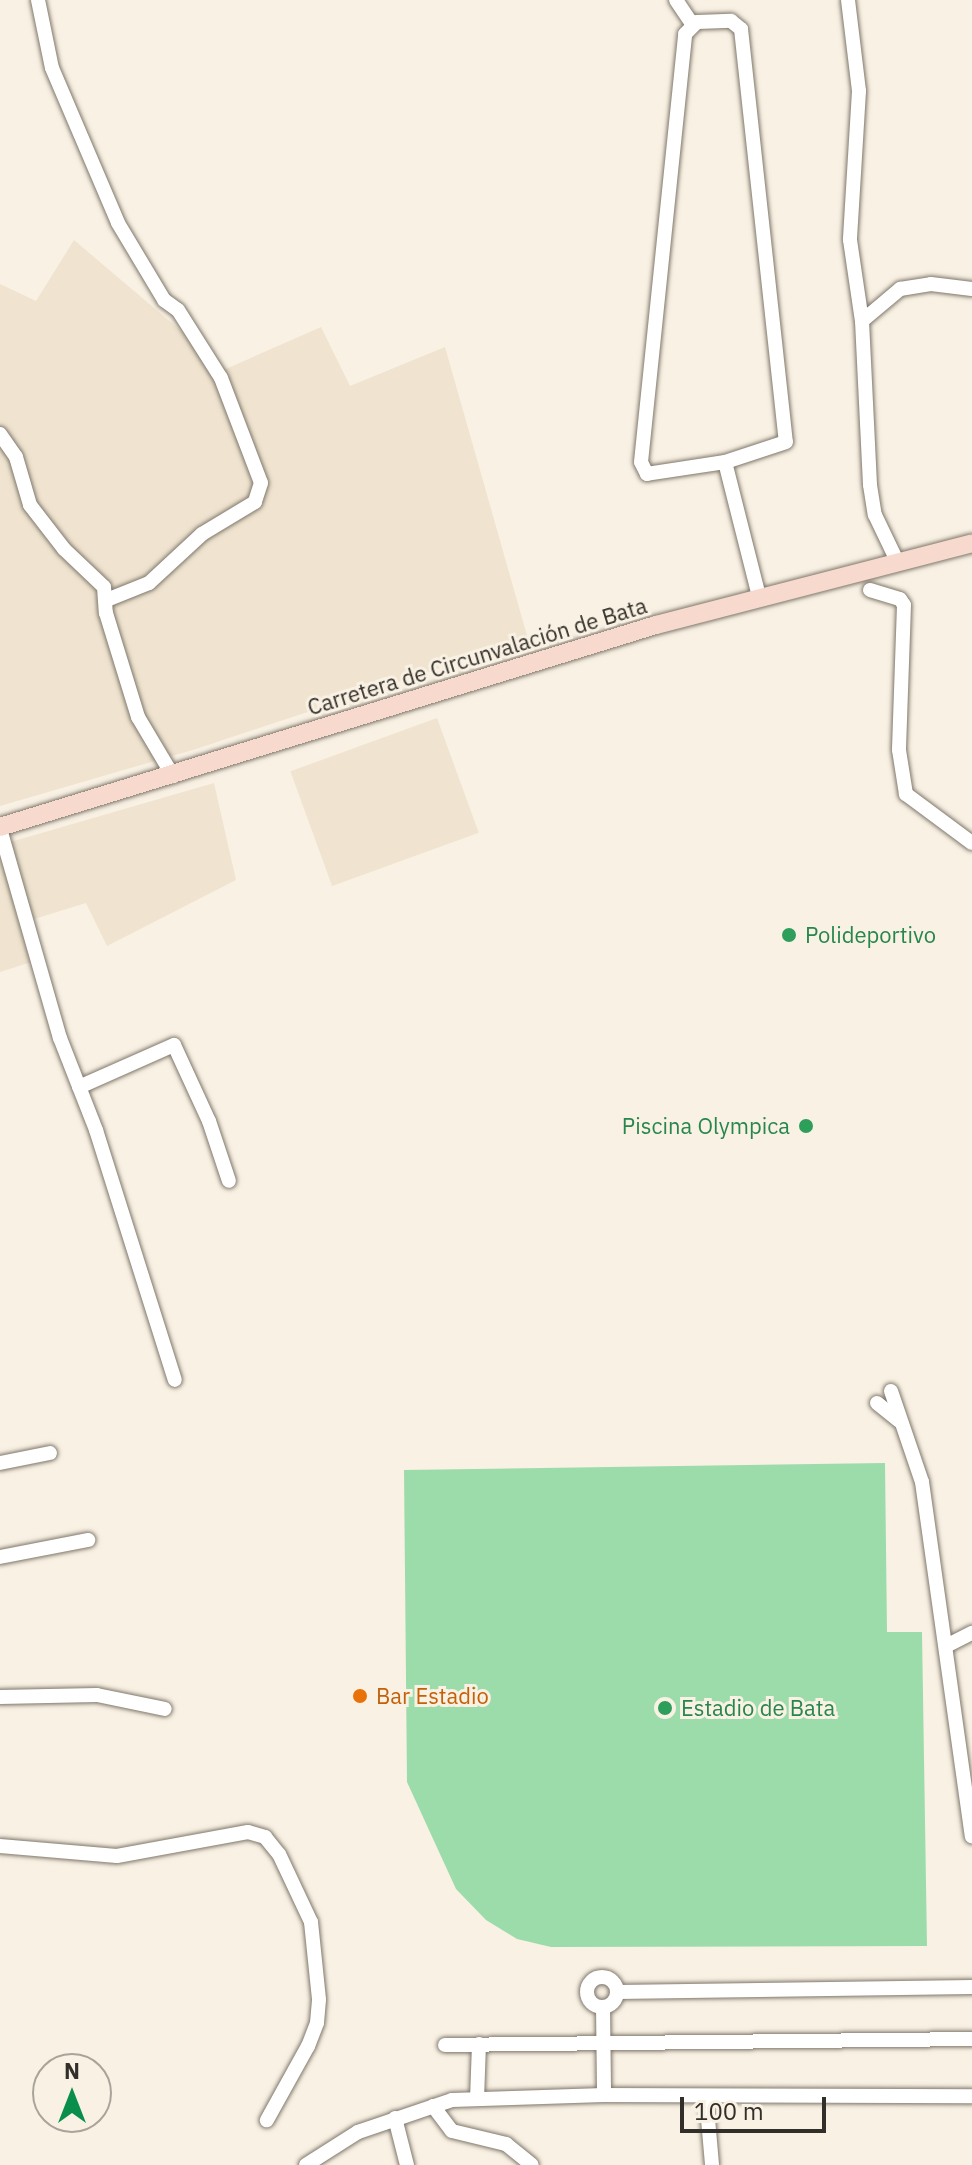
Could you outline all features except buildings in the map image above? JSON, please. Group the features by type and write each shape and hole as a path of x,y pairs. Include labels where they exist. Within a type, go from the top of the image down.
{"main road":[{"name":"Carretera de Circunvalación de Bata","path":"0,828 528,663 759,596 972,543"}],"street":[{"path":"38,0 52,68 118,223 164,300 178,310 221,378 261,483 255,502 202,534 149,583 107,600"},
{"path":"676,0 692,24"},
{"path":"848,0 859,91 850,240 862,321 870,485 875,515 898,563"},
{"path":"731,21 741,29 787,421 786,442 725,462 657,475 647,474 641,462 685,34 692,24 731,21"},
{"path":"862,321 900,289 931,284 972,289"},
{"path":"0,434 16,457 30,505 64,549 104,587 106,613 138,717 173,776"},
{"path":"725,462 759,596"},
{"path":"870,590 900,599 904,605 899,750 906,794 923,811 972,843"},
{"path":"0,828 79,1087 175,1380"},
{"path":"79,1087 174,1045 209,1121 229,1181"},
{"path":"891,1391 922,1482 948,1645 972,1836"},
{"path":"877,1403 900,1421"},
{"path":"0,1463 50,1453"},
{"path":"0,1557 88,1540"},
{"path":"948,1645 972,1633"},
{"path":"0,1697 97,1695 165,1709"},
{"path":"0,1846 117,1856 248,1832 265,1837 279,1854 311,1922 319,2000 308,2046 267,2120"},
{"path":"603,2007 587,1997 593,1979 607,1977 617,1992"},
{"path":"617,1992 972,1987"},
{"path":"603,2007 611,2004 617,1992"},
{"path":"603,2007 604,2095"},
{"path":"445,2045 972,2039"},
{"path":"477,2099 479,2044"},
{"path":"306,2165 358,2132 433,2106 477,2099 604,2095 972,2096"},
{"path":"706,2096 712,2165"},
{"path":"433,2106 452,2131 506,2144 532,2165"},
{"path":"395,2118 407,2165"}],"shaded area":[{"path":"74,240 226,369 321,327 350,386 445,347 528,639 196,749 0,806 0,284 36,301"},
{"path":"437,718 479,833 332,886 290,771"},
{"path":"214,783 236,880 107,946 86,903 21,923 31,962 0,972 0,845"}],"green space":[{"name":"Estadio de Bata","path":"885,1463 887,1632 922,1632 927,1946 551,1947 517,1939 486,1920 456,1889 407,1782 404,1470"}],"place":[{"name":"Polideportivo","path":"789,935"},
{"name":"Piscina Olympica","path":"806,1126"},
{"name":"Bar Estadio","path":"360,1696"},
{"name":"Estadio de Bata","path":"665,1708"}]}
